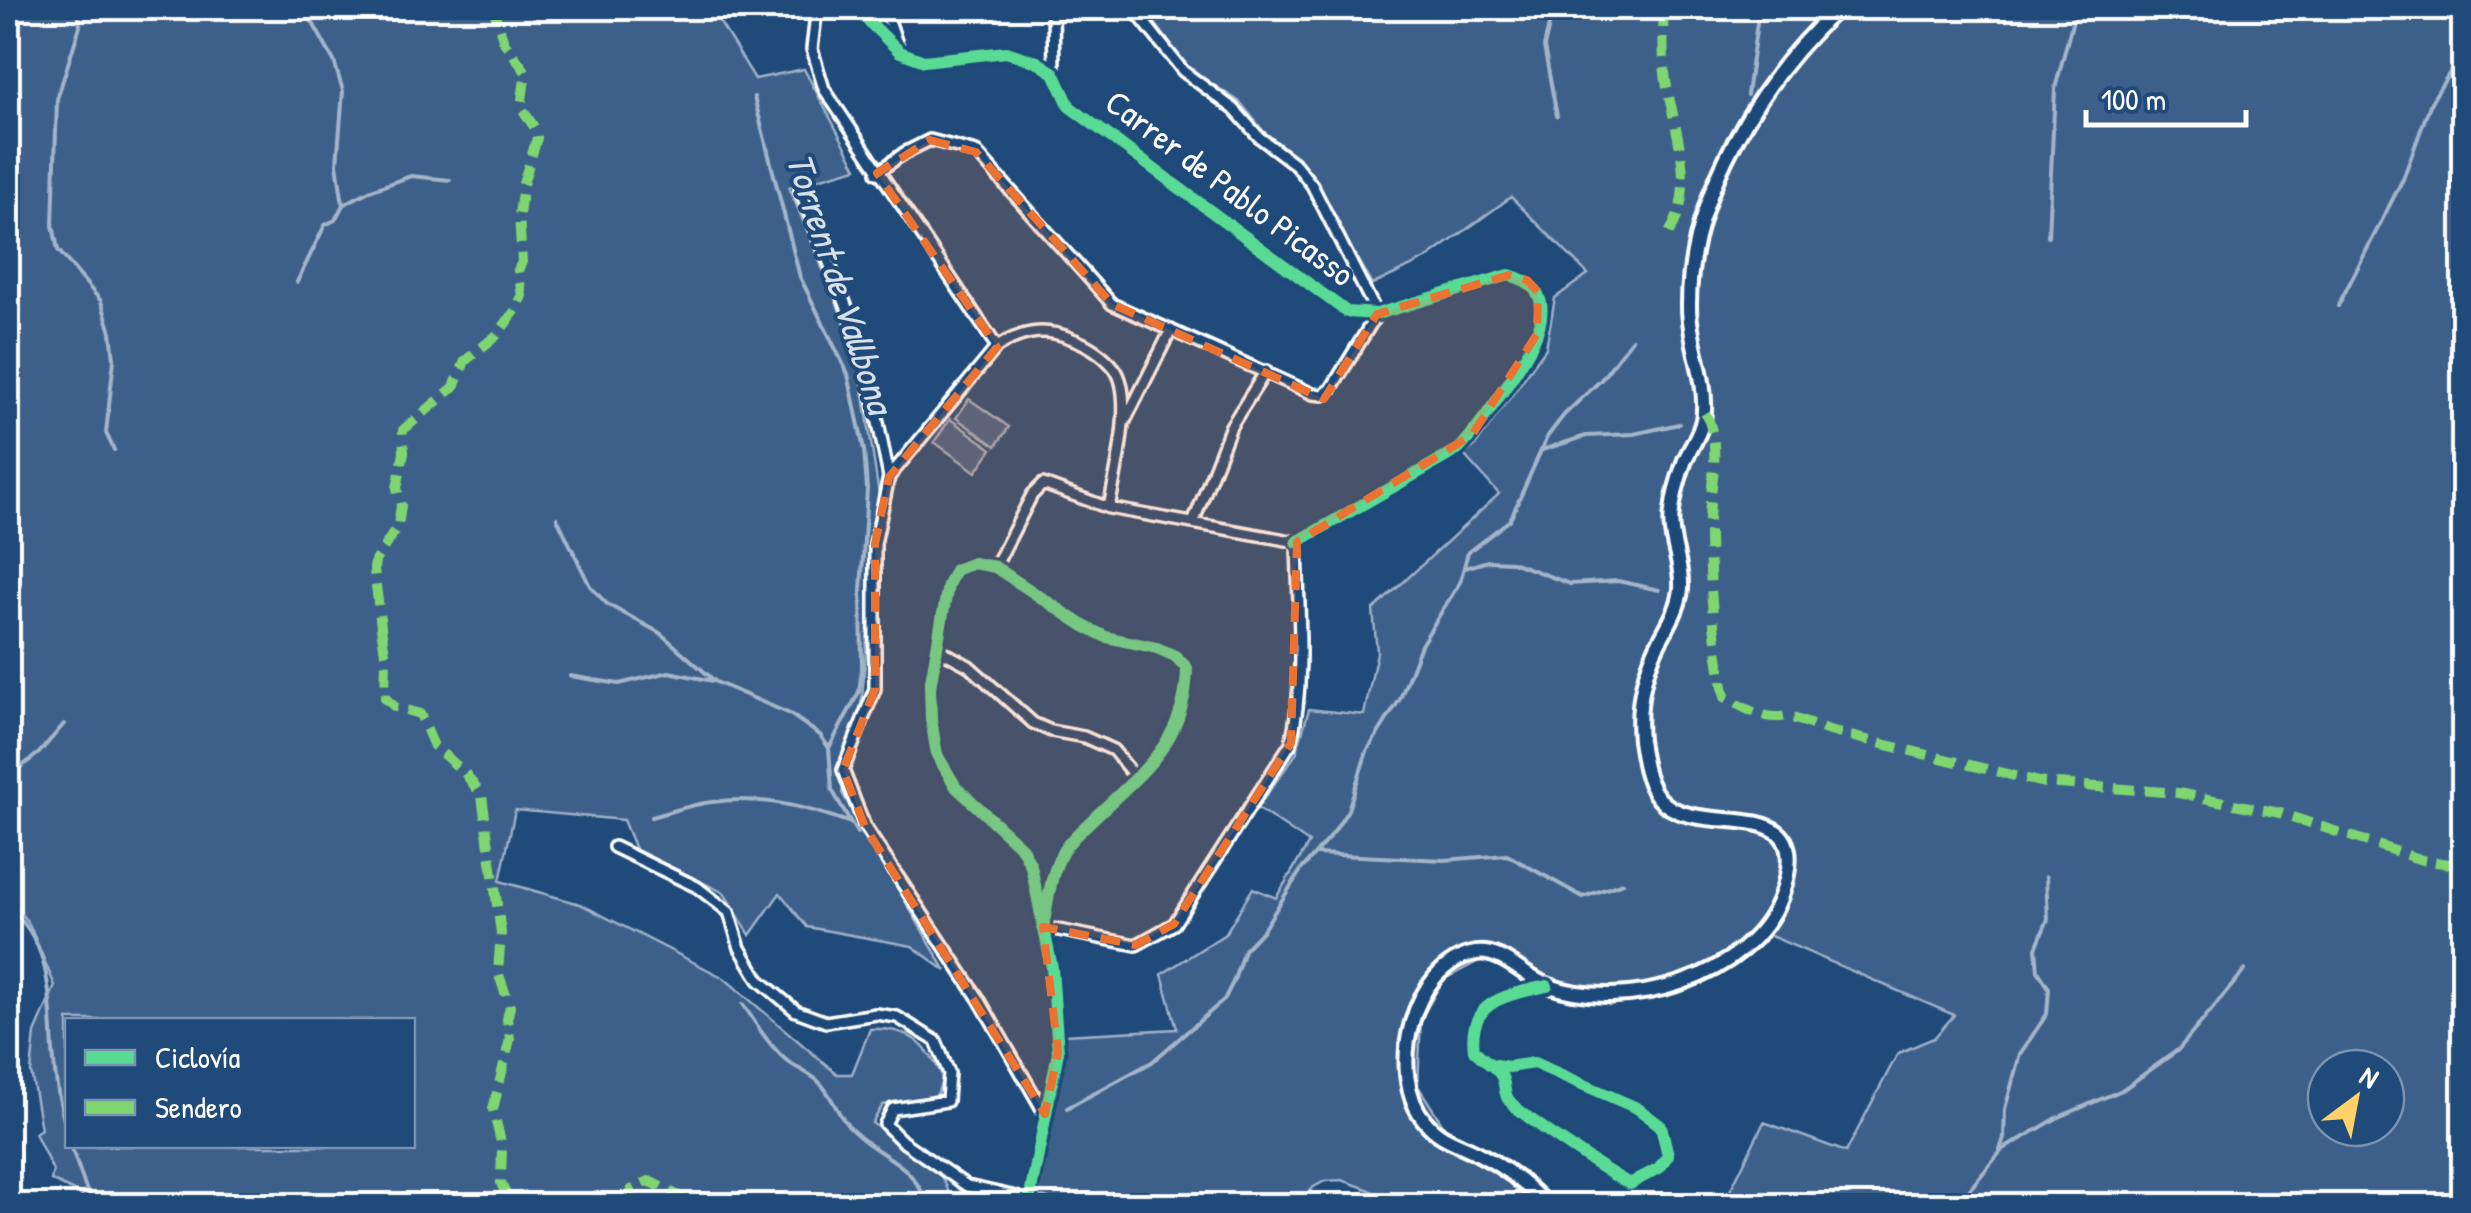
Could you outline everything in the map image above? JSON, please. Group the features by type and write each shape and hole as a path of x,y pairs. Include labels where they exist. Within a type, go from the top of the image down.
{"main road":[{"path":"1547,1206 1507,1170 1431,1129 1414,1104 1409,1032 1416,1009 1437,976 1454,961 1487,953 1547,986 1570,991 1624,994 1671,987 1740,950 1758,934 1781,896 1789,860 1786,846 1774,830 1754,822 1677,812 1657,796 1644,764 1640,712 1650,663 1680,597 1681,578 1671,541 1672,508 1704,412 1689,309 1703,213 1714,184 1773,80 1802,42 1838,8"}],"street":[{"path":"856,8 900,52 924,61 1006,52 1037,62 1054,73"},
{"path":"884,8 900,52"},
{"path":"1053,8 1054,73"},
{"path":"1134,8 1183,71 1234,109 1259,137 1304,175 1377,314"},
{"path":"816,15 812,50 824,89 997,348"},
{"name":"Carrer de Pablo Picasso","path":"1054,73 1070,106 1126,148 1347,312 1377,314"},
{"path":"876,172 930,140 976,152 1112,304 1313,394 1323,395 1330,388 1377,314 1509,275 1527,280 1538,292 1541,306 1532,349 1459,449 1296,542 1109,508 1043,484 1032,495 995,568"},
{"path":"800,190 864,348 889,477 874,544 875,689 843,770 865,827 979,999 1046,1114"},
{"path":"1109,508 1125,422 1171,330"},
{"path":"889,477 997,348 1020,333 1057,332 1088,345 1117,372 1125,422"},
{"path":"1193,522 1231,426 1266,371"},
{"path":"1043,927 1136,945 1174,924 1292,743 1299,648 1296,542"},
{"path":"614,847 697,887 729,912 740,948 759,980 796,1011 826,1022 876,1014 896,1017 936,1041 949,1074 947,1101 893,1109 885,1124 902,1142 967,1186 1028,1203 1058,1052 1052,968 1043,927 1031,866 1022,848 956,787 938,755 931,719 930,687 948,586 955,570 973,563 995,568 1106,637 1156,648 1175,656 1187,668 1178,725 1159,755 1063,850 1053,875 1043,927"},
{"path":"936,648 969,666 1033,723 1114,750 1136,778"},
{"path":"1489,1064 1508,1068 1534,1063 1637,1108 1661,1126 1668,1156 1659,1168 1630,1184 1608,1173 1508,1100 1504,1080 1474,1050 1476,1017 1484,1007 1516,993 1547,986"}],"highlighted area":[{"path":"930,140 976,152 1112,304 1324,399 1377,314 1509,275 1527,280 1538,292 1537,334 1472,435 1297,542 1291,743 1174,924 1136,945 1043,927 1058,1052 1045,1114 865,827 843,770 875,689 875,544 889,477 997,347 877,173"}],"shaded area":[{"path":"8,8 715,8 714,13 755,79 804,69 857,168 789,187 858,355 879,495 862,699 842,793 946,971 912,946 807,927 780,893 750,935 724,893 635,849 623,820 515,810 500,881 580,904 724,978 837,1074 852,1074 870,1029 895,1031 915,1040 943,1077 937,1095 883,1105 872,1123 934,1167 943,1179 950,1205 86,1205 80,1194 51,1180 53,1171 35,1133 41,1129 31,1072 35,1033 55,986 29,924 8,896"},
{"path":"1144,8 2463,8 2463,1205 1723,1205 1764,1122 1846,1152 1898,1053 1934,1038 1954,1015 1766,934 1654,997 1609,1005 1481,960 1443,980 1421,1019 1418,1086 1445,1128 1526,1178 1552,1205 1393,1205 1370,1190 1342,1180 1325,1181 1312,1188 1301,1205 1071,1206 1039,1196 1064,1035 1177,1029 1162,974 1225,934 1253,888 1276,898 1309,843 1257,808 1296,754 1309,709 1364,715 1377,652 1373,610 1499,494 1464,455 1475,446 1546,348 1555,298 1588,274 1511,197 1426,259 1372,285 1300,160 1264,132 1240,102 1189,69"},
{"path":"969,399 1009,427 996,446 956,418"},
{"path":"950,419 992,449 976,472 934,442"}],"waterway":[{"path":"78,8 80,26 57,99 53,225 58,250 101,301 111,332 114,359 106,433 114,450"},
{"path":"297,282 325,225 335,220 343,205 337,164 343,91 334,61 309,16 310,8"},
{"path":"1553,8 1544,47 1557,116"},
{"path":"1747,95 1759,8"},
{"path":"2048,236 2055,89 2076,8"},
{"path":"2338,306 2403,179 2431,102 2464,50"},
{"name":"Torrent de Vallbona","path":"754,97 800,277 848,374 864,450 867,489 861,591 862,668 859,692 829,748 832,790 857,833"},
{"path":"343,205 411,176 450,180"},
{"path":"1067,1108 1152,1062 1224,1000 1244,950 1263,930 1301,870 1348,810 1367,751 1400,699 1421,645 1460,582 1468,552 1510,520 1547,437 1601,380 1632,339"},
{"path":"1542,450 1586,436 1634,434 1679,424"},
{"path":"557,518 590,586 607,604 660,633 716,682 790,714 820,735 829,748"},
{"path":"1465,568 1488,561 1512,562 1570,584 1618,581 1659,590"},
{"path":"570,676 619,684 669,672 713,681"},
{"path":"8,777 39,753 64,724"},
{"path":"651,817 704,803 748,800 800,807 851,823"},
{"path":"1317,854 1444,860 1507,855 1583,897 1623,883"},
{"path":"2000,1150 2005,1109 2020,1054 2047,1014 2049,988 2038,971 2036,948 2048,919 2046,877"},
{"path":"8,908 22,921 41,955 65,1123"},
{"path":"1956,1206 2002,1150 2057,1118 2122,1090 2178,1050 2245,970"},
{"path":"743,1004 780,1054 823,1087 848,1125 913,1178 929,1206"},
{"path":"72,1148 92,1206"}],"marked path":[{"path":"382,635 374,569 375,561 398,526 403,430 454,387 465,361 497,335 522,296 518,270 522,262 519,215 523,184 537,138 521,107 526,72 504,42 493,8"},
{"path":"1663,8 1665,77 1683,180 1682,199 1669,233"},
{"path":"1705,413 1714,440 1710,570 1725,697 1763,715 1787,716 1829,731 2044,783 2178,793 2280,813 2422,860 2464,866"},
{"path":"382,634 385,698 395,707 420,714 434,746 465,773 482,796 501,933 498,972 510,1007 510,1039 493,1109 502,1146 501,1183 511,1206"},
{"path":"627,1206 631,1190 649,1181 699,1206"}],"cycle path":[{"path":"855,8 900,52 924,61 1006,52 1037,62 1054,73 1070,107 1347,312 1377,314 1509,275 1529,284 1539,296 1542,312 1531,346 1465,443 1297,542"},
{"path":"1028,1206 1058,1052 1052,968 1031,866 1022,848 956,787 937,755 931,719 930,687 948,585 955,570 973,563 995,567 1106,637 1157,648 1175,656 1187,668 1185,694 1170,736 1144,770 1062,853 1052,880 1050,889 1045,918 1043,927"},
{"path":"1489,1064 1508,1067 1534,1063 1637,1108 1661,1126 1668,1155 1659,1168 1630,1184 1604,1169 1515,1106 1507,1097 1499,1073 1493,1066 1489,1063 1474,1050 1477,1020 1484,1010 1505,997 1547,986"}]}
